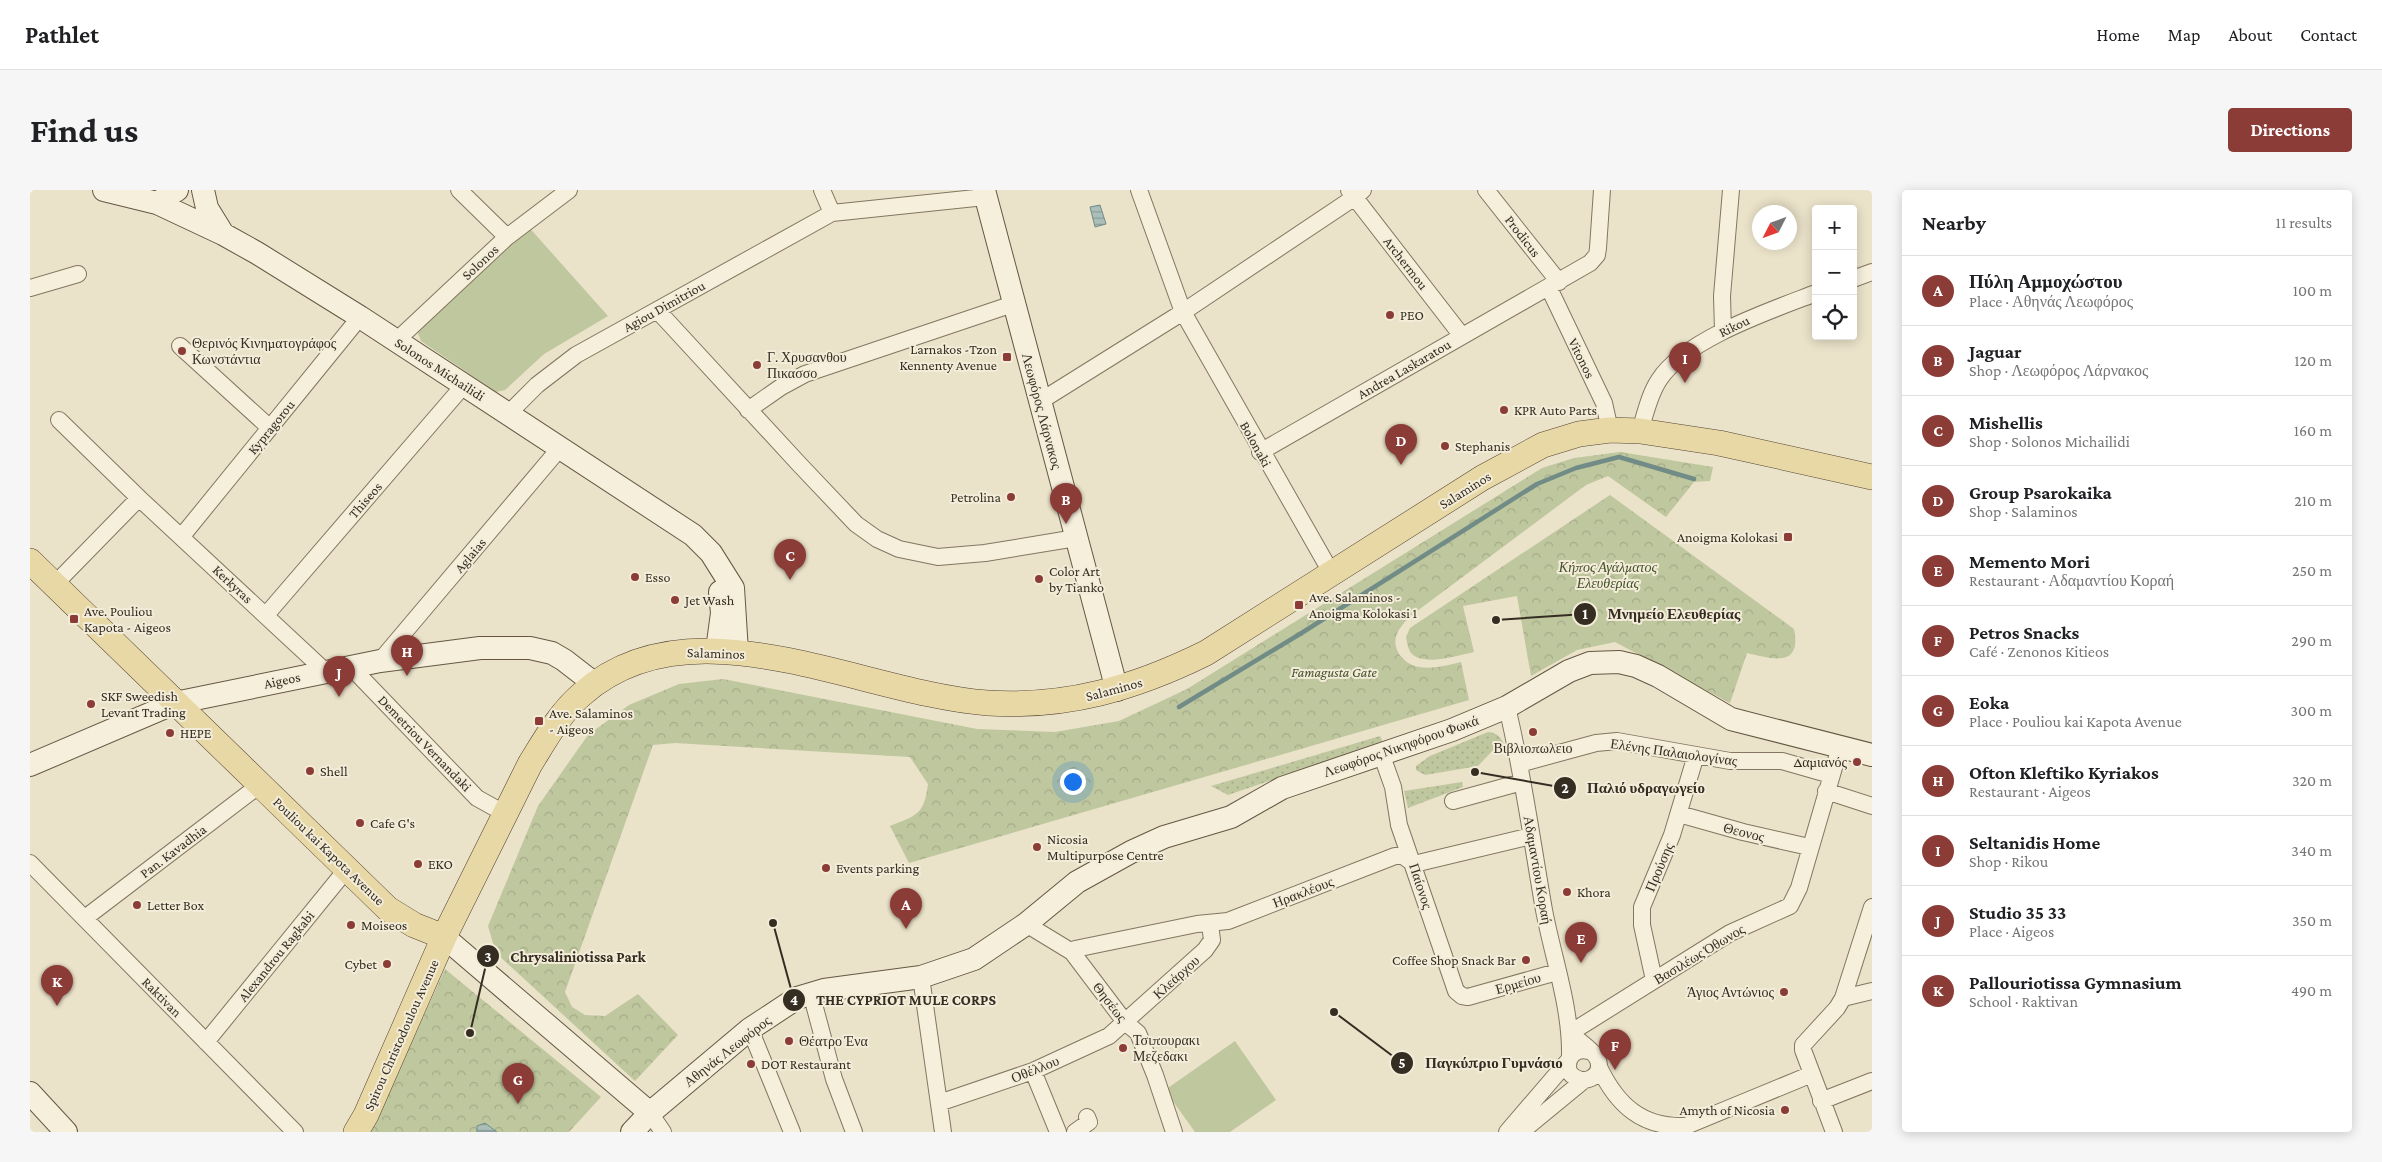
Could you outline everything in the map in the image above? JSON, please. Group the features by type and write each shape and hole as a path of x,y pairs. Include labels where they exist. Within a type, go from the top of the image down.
{"main road":[{"name":"Salaminos","path":"444,937 504,813 530,764 556,723 581,695 595,684 622,668 661,655 684,651 727,651 764,655 932,695 986,703 1014,704 1060,701 1117,690 1165,673 1206,654 1482,478 1543,445 1579,434 1610,430 1640,431 1719,443 1872,477"},
{"name":"Pouliou kai Kapota Avenue","path":"30,561 261,784 346,870 396,914 414,925 444,937"},
{"name":"Spirou Christodoulou Avenue","path":"356,1132 366,1115 444,937"}],"street":[{"name":"Solonos Michailidi","path":"104,190 157,203 223,234 360,317 693,535 711,553 719,582 727,651"},
{"path":"157,203 177,190"},
{"path":"182,214 198,190"},
{"path":"203,190 207,208 223,234"},
{"path":"459,190 507,237"},
{"name":"Solonos","path":"396,341 507,237 532,216 569,190"},
{"path":"822,190 832,214 984,194"},
{"name":"Bolonaki","path":"1139,190 1183,312 1260,452 1332,574"},
{"name":"Prodicus","path":"1486,190 1554,285"},
{"name":"Andrea Laskaratou","path":"1260,452 1590,263 1597,256 1602,190"},
{"path":"1723,331 1722,296 1731,190"},
{"path":"1039,402 1183,312 1356,192"},
{"name":"Archermou","path":"1356,192 1462,336"},
{"name":"Λεωφόρος Λάρνακος","path":"984,194 1117,690"},
{"name":"Agiou Dimitriou","path":"508,414 537,385 562,365 657,310 832,214"},
{"path":"1857,278 1872,272"},
{"path":"30,288 78,274"},
{"name":"Vitonos","path":"1554,285 1604,403 1610,430"},
{"name":"Rikou","path":"1640,431 1658,380 1676,362 1723,331 1755,316 1812,295"},
{"path":"748,410 781,387 805,374 1013,304"},
{"path":"657,310 856,524 877,539 899,549 938,557 985,553 1076,538"},
{"name":"Kypragorou","path":"182,536 360,317"},
{"path":"180,346 270,428"},
{"name":"Thiseos","path":"266,615 464,385"},
{"name":"Kerkyras","path":"60,420 139,498 325,671"},
{"name":"Aglaias","path":"380,661 560,448"},
{"path":"55,584 139,498"},
{"name":"Aigeos","path":"30,765 176,703 380,661 480,648 530,648 552,653 595,684"},
{"name":"Λεωφόρος Νικηφόρου Φωκά","path":"921,977 974,959 1026,924 1077,882 1131,852 1164,837 1231,816 1282,788 1382,756 1452,730 1507,707 1579,666 1605,661 1636,666 1658,676 1731,719 1872,755"},
{"name":"Demetriou Vernandaki","path":"350,666 478,798 504,813"},
{"name":"Αδαμαντίου Κοραή","path":"1507,707 1570,1033 1569,1059"},
{"name":"Ελένης Παλαιολογίνας","path":"1519,764 1607,741 1630,742 1730,761 1782,762 1831,775"},
{"name":"Βασιλέως Όθωνος","path":"1570,1033 1742,926 1790,906 1799,888 1809,847 1840,747"},
{"name":"Προύσης","path":"1654,980 1642,924 1642,906 1679,814 1696,755"},
{"name":"Παίονος","path":"1382,756 1393,787 1399,825 1414,864 1449,977 1456,991 1462,996 1468,997 1479,994"},
{"path":"1453,801 1522,782"},
{"name":"Pan. Kavadhia","path":"85,918 261,784"},
{"path":"1826,791 1872,806"},
{"name":"Θεονος","path":"1679,814 1743,832 1809,847"},
{"path":"1414,864 1531,836"},
{"name":"Ηρακλέους","path":"1072,952 1075,949 1112,940 1197,924 1228,921 1395,856 1403,856 1414,864"},
{"name":"Raktivan","path":"30,863 295,1132"},
{"name":"Alexandrou Ragkabi","path":"206,1042 346,870"},
{"path":"1834,1132 1803,1050 1803,1044 1837,1008 1843,998 1872,907"},
{"name":"Θησέως","path":"1026,924 1072,952 1125,1022 1138,1033 1174,1132"},
{"name":"Κλεάρχου","path":"1125,1022 1210,945 1212,940 1210,924"},
{"name":"Pouliou kai Kapota Avenue","path":"444,937 650,1113"},
{"name":"Ερμείου","path":"1479,994 1557,972"},
{"path":"921,977 943,1132"},
{"name":"Αθηνάς Λεωφόρος","path":"632,1132 650,1113 750,1029 793,1000 811,993 851,985 921,977"},
{"path":"1843,998 1872,991"},
{"path":"811,993 834,1079 854,1132"},
{"name":"Οθέλλου","path":"939,1103 1033,1070 1098,1042 1125,1022"},
{"path":"750,1029 792,1132"},
{"path":"1521,1132 1590,1076 1597,1057 1570,1033"},
{"path":"1506,1132 1569,1059 1579,1050 1589,1050"},
{"path":"1569,1059 1568,1066 1572,1076 1590,1076 1609,1088 1626,1107 1640,1116 1667,1126 1689,1129 1812,1074"},
{"path":"1033,1070 1058,1132"},
{"path":"1822,1101 1872,1081"},
{"path":"30,1094 66,1132"},
{"path":"650,1113 663,1132"},
{"path":"1075,1132 1089,1122 1087,1117"}],"green space":[{"path":"526,224 608,316 544,354 505,390 496,392 421,341 416,328"},
{"name":"Famagusta Gate","path":"1620,452 1713,467 1710,481 1694,482 1666,517 1608,476 1586,485 1409,617 1399,630 1395,643 1396,648 1405,661 1412,665 1427,668 1461,662 1469,700 909,863 890,826 913,816 924,802 928,784 910,757 675,743 653,745 565,992 572,1007 585,1015 605,1016 638,994 678,1035 635,1081 496,953 488,926 538,806 588,735 629,705 679,684 723,679 977,729 1055,732 1119,721 1187,689 1542,468 1574,458"},
{"name":"Κήπος Αγάλματος Ελευθερίας","path":"1610,495 1794,629 1794,650 1783,658 1747,653 1730,703 1615,642 1577,650 1531,676 1517,596 1463,606 1474,652 1432,660 1417,657 1411,653 1406,637 1410,628"},
{"path":"1488,732 1499,736 1504,746 1494,749 1478,766 1425,775 1416,770 1416,766 1430,756"},
{"path":"1380,736 1383,742 1228,795 1211,786"},
{"path":"1462,782 1463,787 1408,808 1404,791"},
{"path":"445,969 601,1097 569,1132 371,1132"},
{"path":"1235,1041 1276,1100 1230,1132 1195,1132 1165,1090"}],"water":[{"path":"1100,205 1106,224 1095,227 1090,207"},
{"path":"485,1123 497,1132 477,1132 477,1126"}],"waterway":[{"path":"1179,707 1300,634 1537,484 1576,468 1619,457 1694,479"}],"place":[{"name":"PEO","path":"1390,315"},
{"name":"Θερινός Κινηματογράφος Κωνστάντια","path":"182,351"},
{"name":"Larnakos -Tzon Kennenty Avenue","path":"1007,357"},
{"name":"Γ. Χρυσανθου Πικασσο","path":"757,365"},
{"name":"Seltanidis Home","path":"1685,383"},
{"name":"KPR Auto Parts","path":"1504,410"},
{"name":"Stephanis","path":"1445,446"},
{"name":"Group Psarokaika","path":"1401,465"},
{"name":"Petrolina","path":"1011,497"},
{"name":"Jaguar","path":"1066,524"},
{"name":"Anoigma Kolokasi","path":"1788,537"},
{"name":"Esso","path":"635,577"},
{"name":"Color Art by Tianko","path":"1039,579"},
{"name":"Mishellis","path":"790,580"},
{"name":"Jet Wash","path":"675,600"},
{"name":"Ave. Salaminos - Anoigma Kolokasi 1","path":"1299,605"},
{"name":"Ave. Pouliou Kapota - Aigeos","path":"74,619"},
{"name":"Μνημείο Ελευθερίας","path":"1496,620"},
{"name":"Ofton Kleftiko Kyriakos","path":"407,676"},
{"name":"Studio 35 33","path":"339,697"},
{"name":"SKF Sweedish Levant Trading","path":"91,704"},
{"name":"Ave. Salaminos - Aigeos","path":"539,721"},
{"name":"Βιβλιοπωλειο","path":"1533,732"},
{"name":"HEPE","path":"170,733"},
{"name":"Δαμιανός","path":"1857,762"},
{"name":"Shell","path":"310,771"},
{"name":"Παλιό υδραγωγείο","path":"1475,772"},
{"name":"Cafe G's","path":"360,823"},
{"name":"Nicosia Multipurpose Centre","path":"1037,847"},
{"name":"EKO","path":"418,864"},
{"name":"Events parking","path":"826,868"},
{"name":"Khora","path":"1567,892"},
{"name":"Letter Box","path":"137,905"},
{"name":"THE CYPRIOT MULE CORPS","path":"773,923"},
{"name":"Moiseos","path":"351,925"},
{"name":"Πύλη Αμμοχώστου","path":"906,929"},
{"name":"Coffee Shop Snack Bar","path":"1526,960"},
{"name":"Memento Mori","path":"1581,963"},
{"name":"Cybet","path":"387,964"},
{"name":"Άγιος Αντώνιος","path":"1784,992"},
{"name":"Pallouriotissa Gymnasium","path":"57,1006"},
{"name":"Παγκύπριο Γυμνάσιο","path":"1334,1012"},
{"name":"Chrysaliniotissa Park","path":"470,1033"},
{"name":"Θέατρο Ένα","path":"789,1041"},
{"name":"Τσιπουρακι Μεζεδακι","path":"1123,1048"},
{"name":"DOT Restaurant","path":"751,1064"},
{"name":"Petros Snacks","path":"1615,1070"},
{"name":"Eoka","path":"518,1104"},
{"name":"Amyth of Nicosia","path":"1785,1110"}]}
